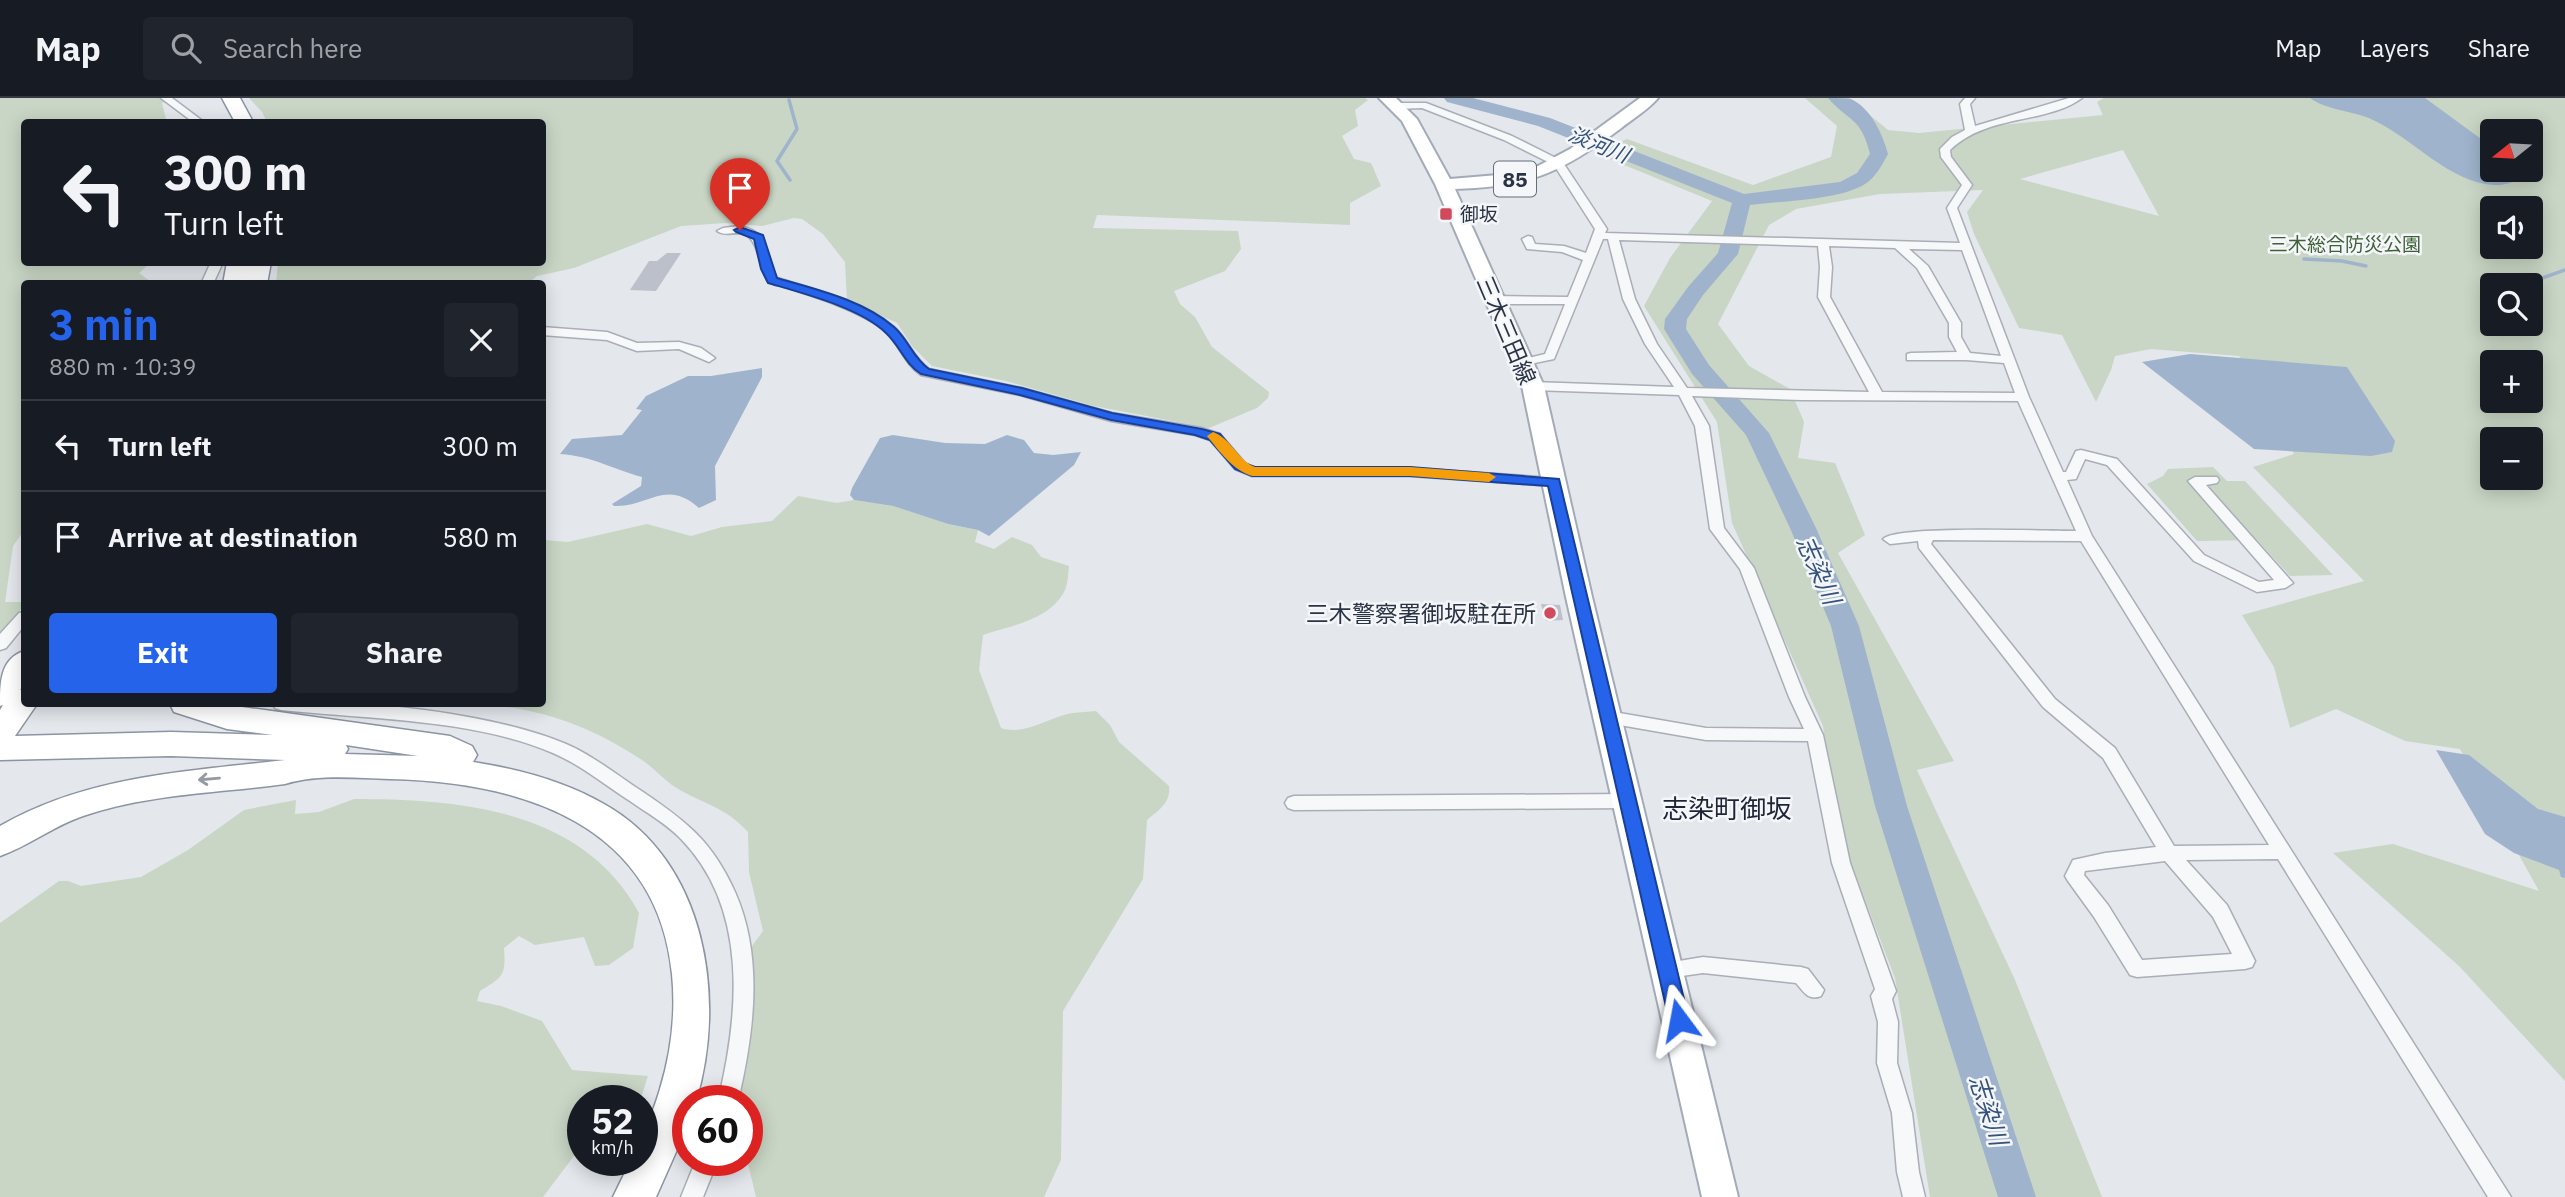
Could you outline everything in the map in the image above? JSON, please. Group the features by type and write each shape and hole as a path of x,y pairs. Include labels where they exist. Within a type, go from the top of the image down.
{"highway":[{"path":"222,108 239,119"},
{"path":"0,676 21,648"},
{"path":"0,695 21,666"},
{"path":"0,733 21,704"},
{"path":"195,707 227,717 450,748 461,755"},
{"path":"0,748 220,745 342,750 443,758 461,755 525,766 583,788 623,814 655,844 673,867 694,906 709,969 709,1035 698,1085"},
{"path":"0,759 223,756 283,760 300,766 421,769 482,775 522,784 561,797 591,813 625,837 652,867 672,902 689,957 692,1011 688,1054 659,1147 634,1197"},
{"path":"0,842 60,810 110,794 162,784 285,772 300,766"},
{"path":"655,1197 672,1159"}],"main road":[{"name":"85","path":"1444,184 1534,175 1558,163 1650,98"},
{"name":"三木三田線","path":"1393,102 1409,119 1444,184 1529,374 1720,1197"}],"street":[{"path":"166,98 195,119"},
{"path":"1970,98 1965,104 1970,132"},
{"path":"2077,98 2060,107 2002,120 1970,132 1951,141 1945,149 1946,157 1967,184 1952,208 2023,397 2085,536 2500,1197"},
{"path":"1393,102 1423,105 1508,138 1558,163 1606,236 1629,299 1651,344 1685,394 1702,426 1717,529 1746,568 1797,697 1808,714 1815,735 1841,864 1886,991 1881,996 1888,1022 1887,1063 1902,1113 1908,1172 1914,1197"},
{"path":"723,231 740,230 756,236 760,240 766,269 772,280 827,297 878,320 892,331 915,365 925,372 1022,392 1111,416 1197,431 1215,437 1240,466 1252,472 1410,472 1554,482"},
{"path":"1606,236 1966,247"},
{"path":"1529,374 1550,356 1590,260 1606,236"},
{"path":"1528,239 1531,247 1564,249 1590,260"},
{"path":"1823,244 1826,267 1824,297 1878,397"},
{"path":"1899,246 1922,266 1943,300 1955,323 1953,332 1958,347 1966,356"},
{"path":"1495,300 1572,301"},
{"path":"546,331 609,336 633,347 648,348 676,343 689,345 709,358"},
{"path":"1911,357 1966,356 2009,359"},
{"path":"1529,374 1685,394 2023,397"},
{"path":"2060,476 2071,476 2081,454 2112,462 2199,558 2257,587 2285,583 2195,481 2212,480"},
{"path":"1890,539 1927,536 2085,536"},
{"path":"1927,536 1924,545 2049,702 2109,753 2168,852 2220,911 2245,961 2137,969 2101,911 2074,876 2079,865 2168,852 2285,852"},
{"path":"0,644 21,620"},
{"path":"310,707 436,720 549,744 582,759 688,834 716,872 736,926 741,951 743,1009 732,1085"},
{"path":"1608,717 1706,734 1815,735"},
{"path":"1294,803 1629,801"},
{"path":"1668,970 1703,965 1801,975 1814,990"},
{"path":"692,1197 701,1176"}],"green space":[{"path":"0,98 161,98 165,102 162,103 166,119 21,119 21,266 147,266 139,273 148,280 21,280 21,534 13,546 5,602 21,602 21,609 0,637"},
{"path":"249,98 1365,98 1368,100 1355,110 1358,126 1342,136 1354,159 1371,163 1381,186 1350,203 1350,225 1097,215 1093,228 1238,231 1241,249 1225,271 1174,291 1180,304 1195,317 1212,347 1269,392 1268,398 1257,408 1209,428 1094,406 1006,381 932,366 912,346 897,323 847,300 845,262 823,234 802,219 794,218 762,226 726,223 681,226 574,268 537,276 532,280 276,280 278,266 546,266 546,119 266,119"},
{"name":"三木総合防災公園","path":"1805,98 1849,98 1888,130 1919,133 2103,115 2097,102 2104,98 2565,98 2565,1081 2460,967 2333,853 2393,844 2539,891 2460,749 2405,741 2336,709 2290,728 2274,667 2242,615 2364,581 2253,467 2294,454 2239,356 2151,349 2115,356 2096,402 2062,335 2019,328 1974,234 1967,212 1983,190 1880,194 1796,209 1769,225 1718,324 1749,366 1790,389 1804,422 1798,458 1835,463 1865,535 1838,553 1954,761 1917,770 2015,980 2102,1197 1930,1197 1895,978 1839,833 1823,726 1732,523 1717,422 1644,306 1670,258 1712,201 1595,153 1627,139 1753,185 1831,157 1837,126","holes":["2123,150 2159,216 2020,179"]},
{"path":"2213,467 2227,481 2245,481 2333,575 2290,576 2257,540 2197,541 2147,484 2163,476 2168,469"},
{"path":"798,496 837,503 854,500 893,506 948,524 978,530 975,542 994,549 1012,537 1032,545 1041,557 1069,566 1065,589 1049,609 1028,621 983,635 979,670 1001,728 1019,730 1064,715 1096,711 1110,725 1119,742 1169,786 1169,792 1166,802 1147,820 1143,879 1063,1011 1061,1160 1044,1197 756,1197 751,1176 763,1176 763,1085 738,1085 753,987 752,946 763,931 749,872 748,832 730,816 675,787 642,760 604,738 565,721 509,707 546,707 546,540 568,542 647,524 691,536 722,527 772,521"},
{"path":"354,799 435,802 515,817 552,831 586,851 615,878 639,913 633,948 609,965 595,966 584,937 535,945 519,936 504,948 501,975 480,991 477,1001 501,1006 542,1021 572,1070 648,1076 645,1085 567,1085 567,1165 543,1197 0,1197 0,923 59,881 81,886 141,877 188,850 244,810 296,800 295,814 319,812"}],"water":[{"path":"2310,98 2425,98 2480,138 2480,182 2512,182 2495,185 2478,183 2462,177 2371,119"},
{"path":"2190,354 2347,367 2395,441 2392,452 2371,456 2254,449 2142,362"},
{"path":"762,368 762,377 715,466 716,500 699,508 676,495 656,496 637,503 614,506 612,504 641,486 642,477 592,460 560,454 572,439 622,435 642,410 636,409 646,396 688,376 711,376"},
{"path":"893,435 945,443 985,444 1007,435 1024,440 1034,453 1053,455 1081,452 1074,465 989,536 978,530 948,524 893,506 854,500 850,495 852,488 880,438"},
{"path":"2436,750 2469,755 2538,809 2565,817 2565,878 2561,877 2559,870 2514,853 2485,834"}],"building":[{"path":"667,253 681,253 656,291 630,290 649,261 657,261"},
{"name":"三木警察署御坂駐在所","path":"1541,604 1560,605 1563,620 1546,621"}],"waterway":[{"name":"淡河川","path":"1453,98 1544,122 1742,200"},
{"name":"志染川","path":"1742,200 1839,188 1853,183 1867,172 1879,154 1873,136 1859,114 1837,98"},
{"path":"789,100 797,129 777,161 790,180"},
{"name":"志染川","path":"1742,200 1728,254 1695,291 1676,319 1675,329 1700,369 1757,433 1803,528 1845,626 1891,806 2017,1197"},
{"path":"2304,259 2342,261 2366,266"},
{"path":"2543,278 2565,270"}],"slow traffic":[{"path":"1213,436 1228,449 1240,466 1252,472 1410,472 1489,477"}],"place":[{"name":"御坂","path":"1446,214"},
{"name":"三木警察署御坂駐在所","path":"1550,613"}],"district":[{"name":"志染町御坂","path":"1727,808"}],"route":[{"path":"740,230 759,237 766,269 772,280 827,297 878,320 892,331 915,365 925,372 1022,392 1111,416 1197,431 1215,437 1240,466 1252,472 1410,472 1554,482 1679,1020"}]}
